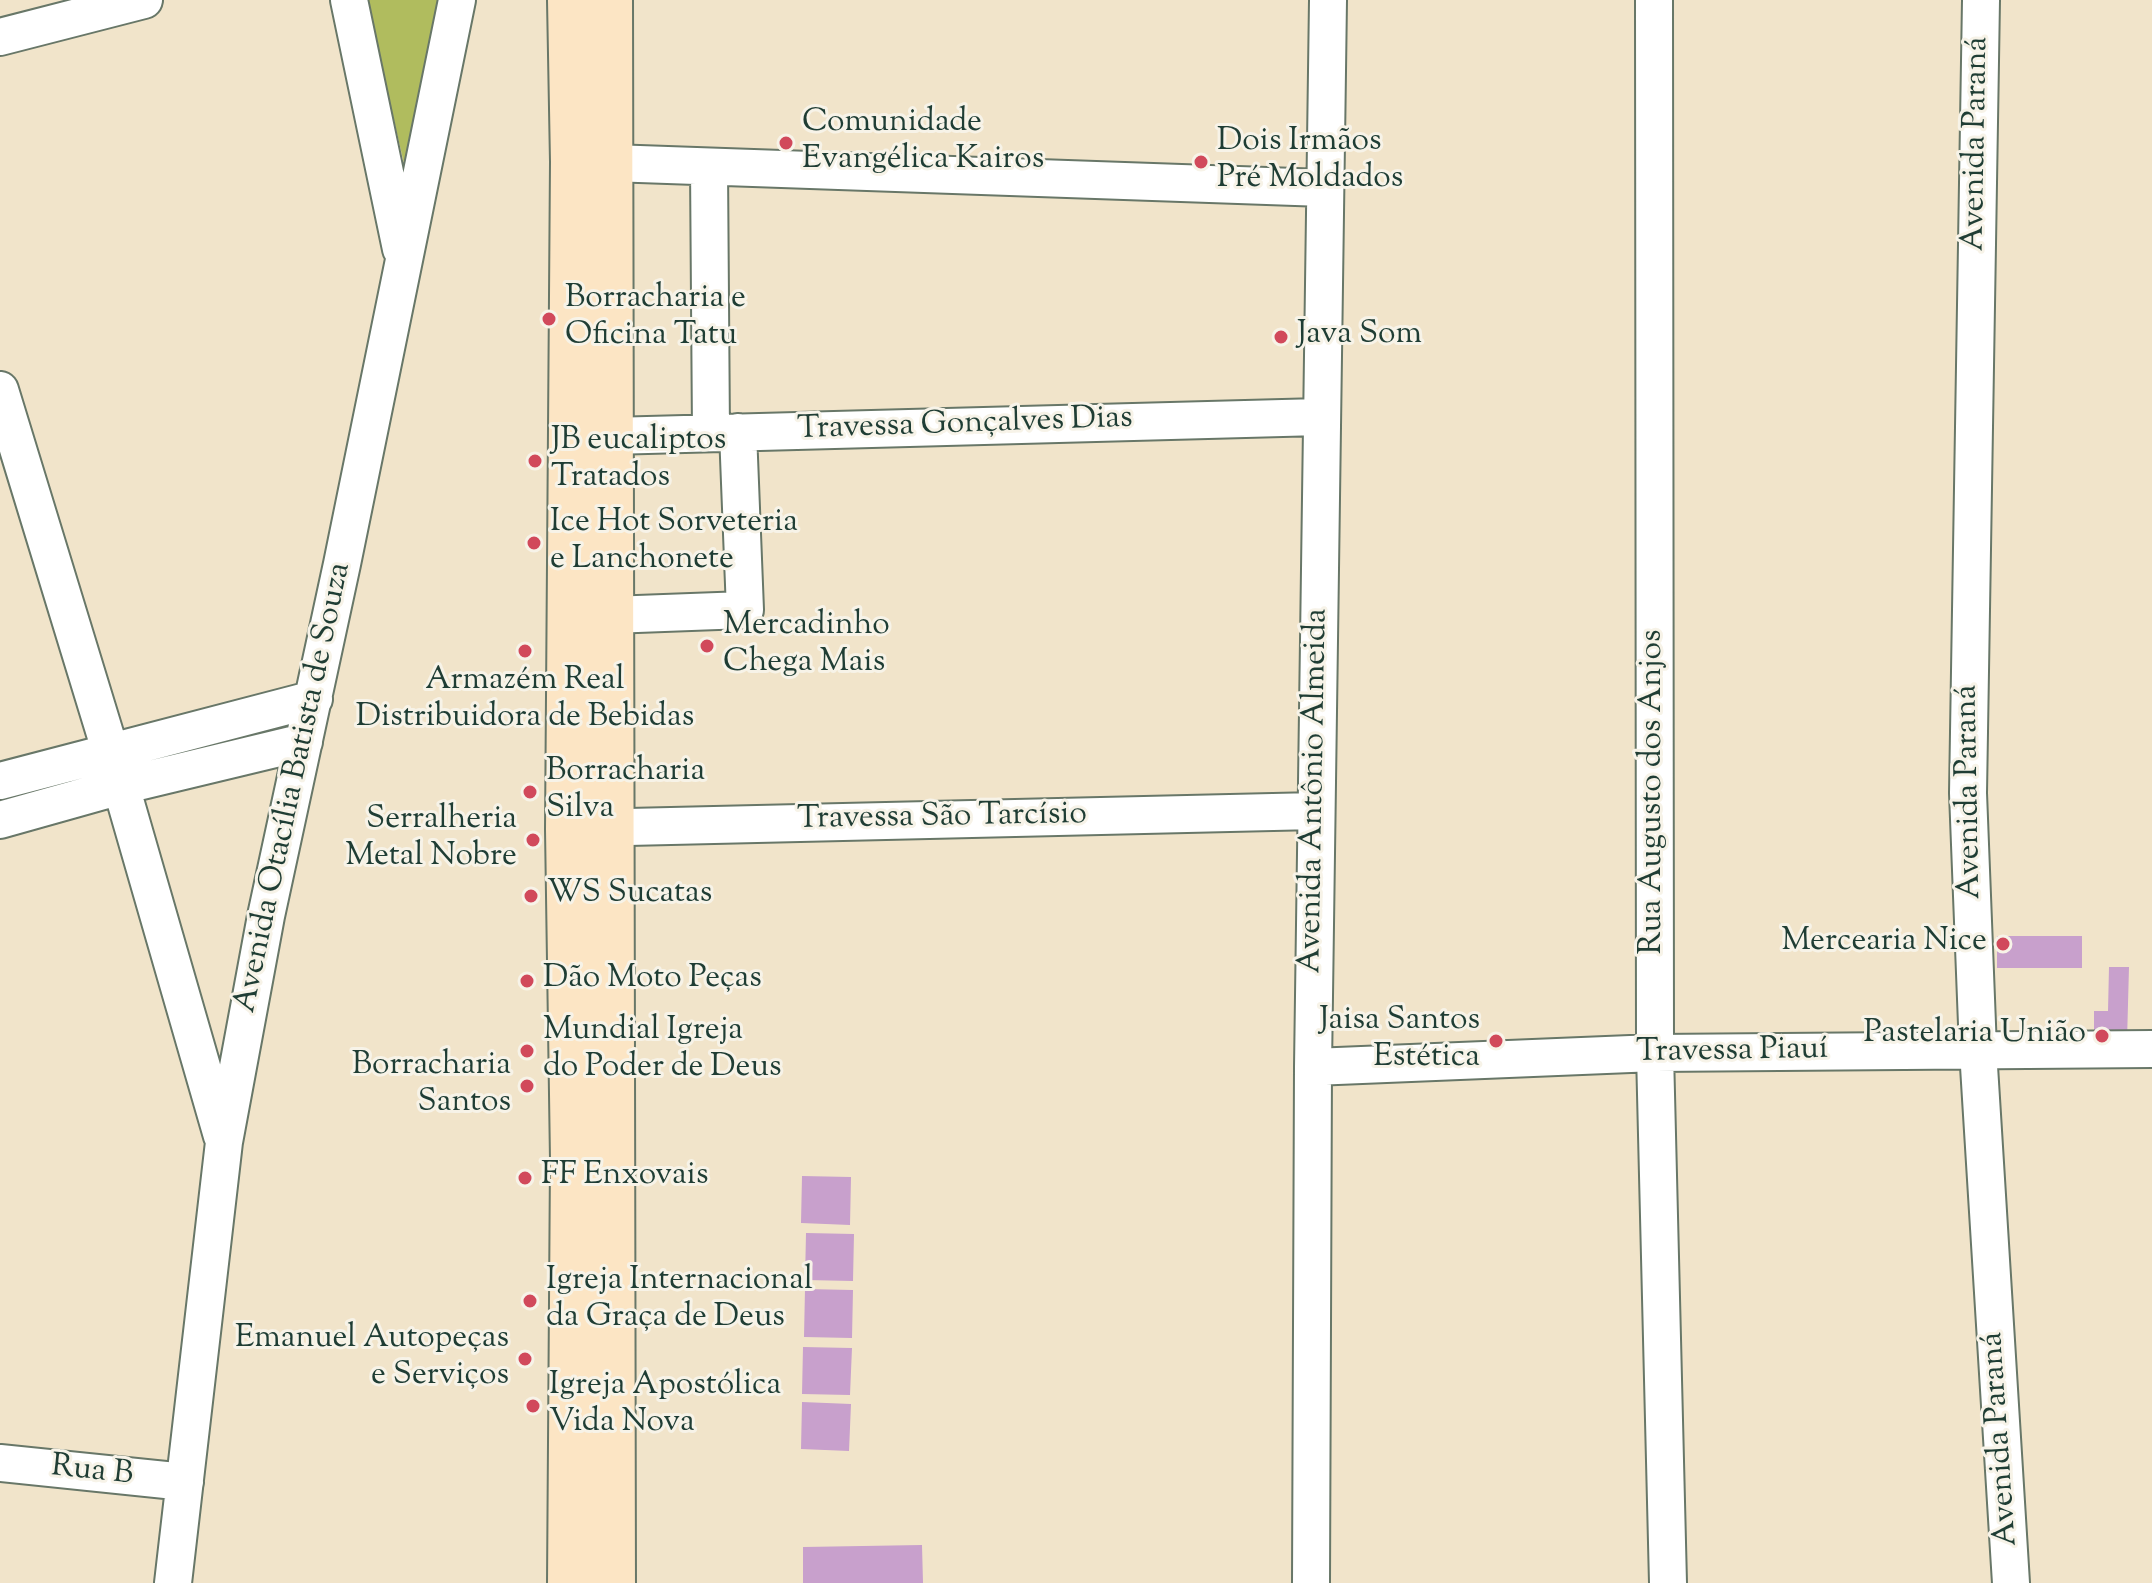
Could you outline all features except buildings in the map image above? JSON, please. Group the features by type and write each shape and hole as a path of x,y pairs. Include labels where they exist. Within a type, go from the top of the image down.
{"main road":[{"path":"570,0 592,163 610,436 611,826 592,1478 570,1583"},
{"path":"610,0 592,163 568,829 573,1160 592,1478 613,1583"}],"street":[{"path":"0,37 144,0"},
{"path":"349,0 404,263"},
{"name":"Avenida Otacília Batista de Souza","path":"173,1583 224,1142 266,916 314,699 457,0"},
{"name":"Avenida Antônio Almeida","path":"1311,1583 1313,1067 1328,0"},
{"name":"Rua Augusto dos Anjos","path":"1654,0 1655,1053 1668,1583"},
{"name":"Avenida Paraná","path":"1981,0 1968,793 1978,1050 2011,1583"},
{"path":"592,163 1324,188"},
{"path":"610,615 745,610 725,432 709,167"},
{"path":"0,390 121,786 224,1142"},
{"name":"Travessa Gonçalves Dias","path":"610,436 1320,417"},
{"path":"0,781 314,699"},
{"path":"0,820 121,786 304,742"},
{"name":"Travessa São Tarcísio","path":"568,829 1316,811"},
{"name":"Travessa Piauí","path":"1313,1067 1655,1053 2152,1049"},
{"name":"Rua B","path":"0,1463 185,1482"}],"green space":[{"path":"366,0 439,0 405,168"}],"place":[{"name":"Comunidade Evangélica Kairos","path":"786,143"},
{"name":"Dois Irmãos Pré Moldados","path":"1201,162"},
{"name":"Borracharia e Oficina Tatu","path":"549,319"},
{"name":"Java Som","path":"1281,337"},
{"name":"JB eucaliptos Tratados","path":"535,461"},
{"name":"Ice Hot Sorveteria e Lanchonete","path":"534,543"},
{"name":"Mercadinho Chega Mais","path":"707,646"},
{"name":"Armazém Real Distribuidora de Bebidas","path":"525,651"},
{"name":"Borracharia Silva","path":"530,792"},
{"name":"Serralheria Metal Nobre","path":"533,840"},
{"name":"WS Sucatas","path":"531,896"},
{"name":"Mercearia Nice","path":"2003,944"},
{"name":"Dão Moto Peças","path":"527,981"},
{"name":"Pastelaria União","path":"2102,1036"},
{"name":"Jaisa Santos Estética","path":"1496,1041"},
{"name":"Mundial Igreja do Poder de Deus","path":"527,1051"},
{"name":"Borracharia Santos","path":"527,1086"},
{"name":"FF Enxovais","path":"525,1178"},
{"name":"Igreja Internacional da Graça de Deus","path":"530,1301"},
{"name":"Emanuel Autopeças e Serviços","path":"525,1359"},
{"name":"Igreja Apostólica Vida Nova","path":"533,1406"}]}
